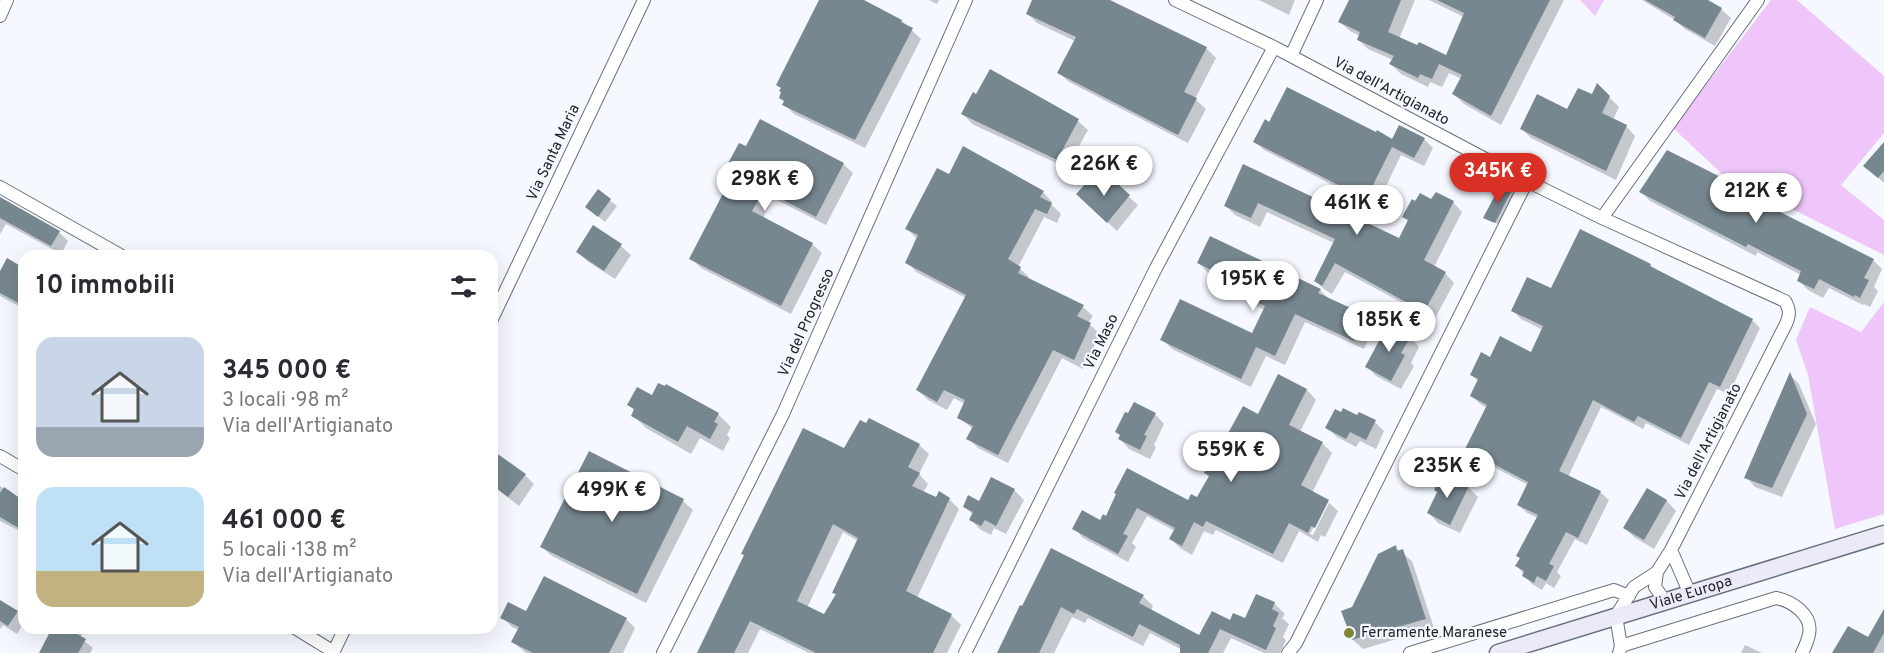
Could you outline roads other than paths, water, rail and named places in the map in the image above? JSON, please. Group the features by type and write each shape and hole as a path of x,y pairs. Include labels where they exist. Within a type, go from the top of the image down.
{"main road":[{"name":"Viale Europa","path":"1498,653 1884,534"}],"street":[{"path":"0,16 7,0"},
{"name":"Via Santa Maria","path":"498,306 644,0"},
{"name":"Via del Progresso","path":"663,653 783,414 966,0"},
{"name":"Via dell'Artigianato","path":"1175,0 1274,47 1527,181 1602,218 1785,301 1790,316 1671,550"},
{"path":"1291,56 1317,0"},
{"path":"1602,218 1753,2"},
{"name":"Via Maso","path":"965,653 1156,268 1274,47"},
{"path":"1294,650 1527,181"},
{"path":"0,187 111,250"},
{"path":"0,456 18,466"},
{"path":"1671,550 1657,572 1634,587 1616,616 1620,650 1776,598 1792,603 1805,615 1810,633 1802,653"},
{"path":"1671,550 1690,594"},
{"path":"1657,572 1655,587 1665,601"},
{"path":"1410,653 1614,590 1629,596"},
{"path":"305,634 334,652 342,634"}],"place":[{"name":"Ferramente Maranese","path":"1349,633"}]}
